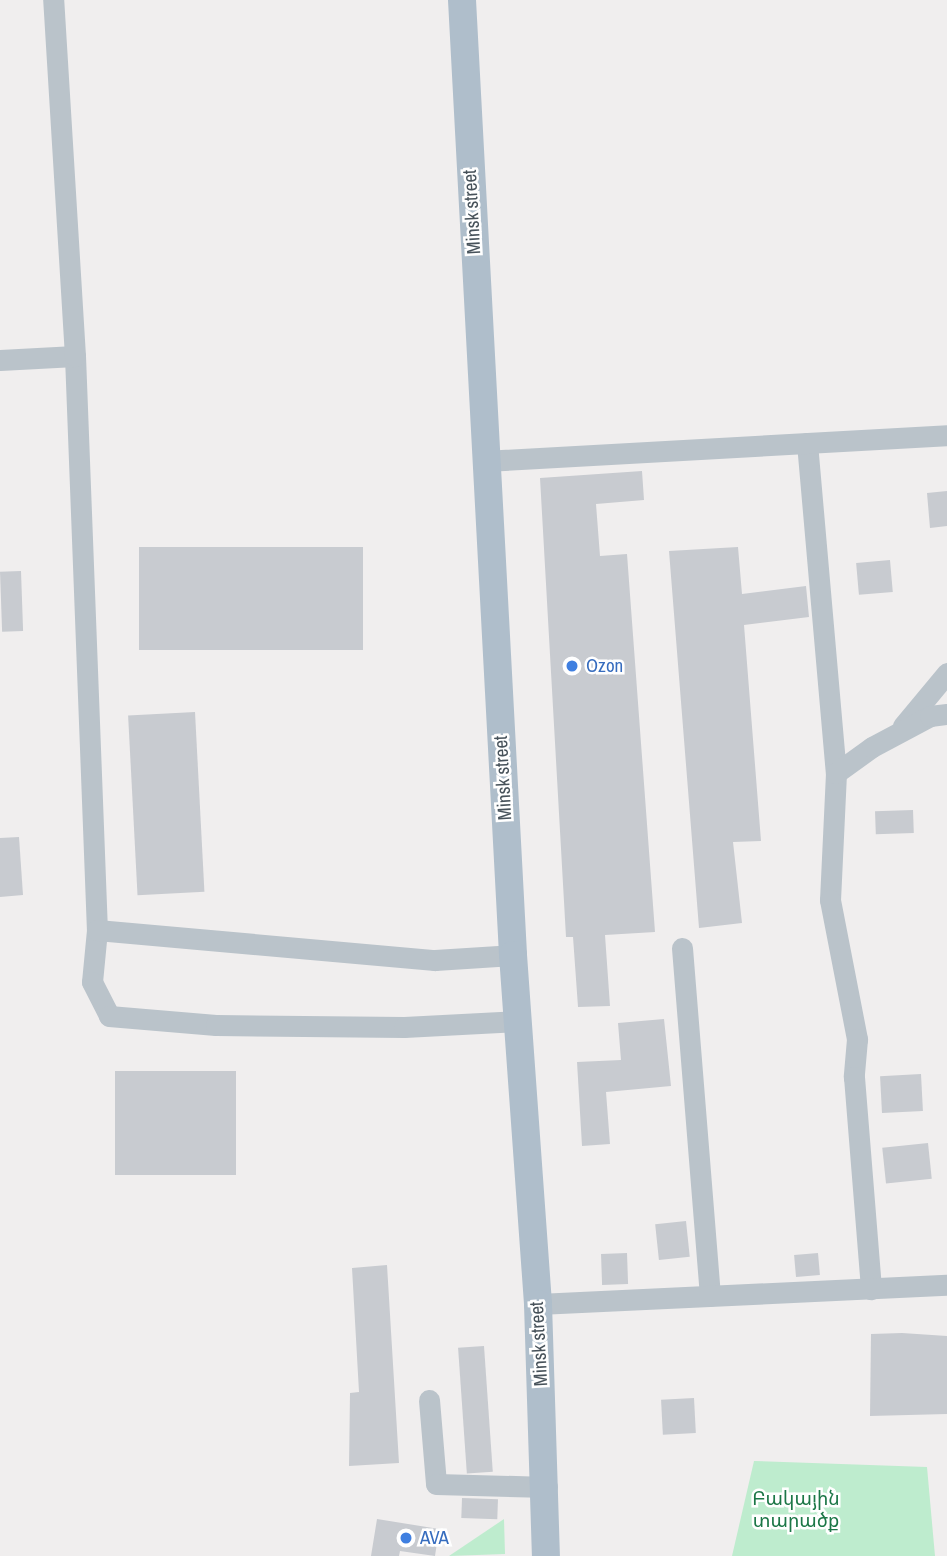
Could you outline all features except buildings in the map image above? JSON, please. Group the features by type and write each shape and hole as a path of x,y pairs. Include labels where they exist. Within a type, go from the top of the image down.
{"main road":[{"name":"Minsk street","path":"461,0 513,955 538,1304 547,1487 546,1556"}],"lane":[{"path":"53,0 75,356 97,930 92,982 109,1016 216,1025 404,1027 519,1021"},
{"path":"0,360 75,356"},
{"path":"485,461 947,435"},
{"path":"807,443 836,773 830,900 857,1039 854,1077 871,1289"},
{"path":"898,733 947,673"},
{"path":"836,773 898,733 930,716 947,714"},
{"path":"97,930 435,960 513,955"},
{"path":"682,948 710,1296"},
{"path":"538,1304 947,1285"},
{"path":"429,1400 436,1484 547,1487"}],"green space":[{"name":"Բակային տարածք","path":"754,1461 927,1467 935,1556 732,1556"},
{"path":"504,1519 505,1554 449,1556"}],"place":[{"name":"Ozon","path":"572,666"},
{"name":"AVA","path":"406,1538"}]}
